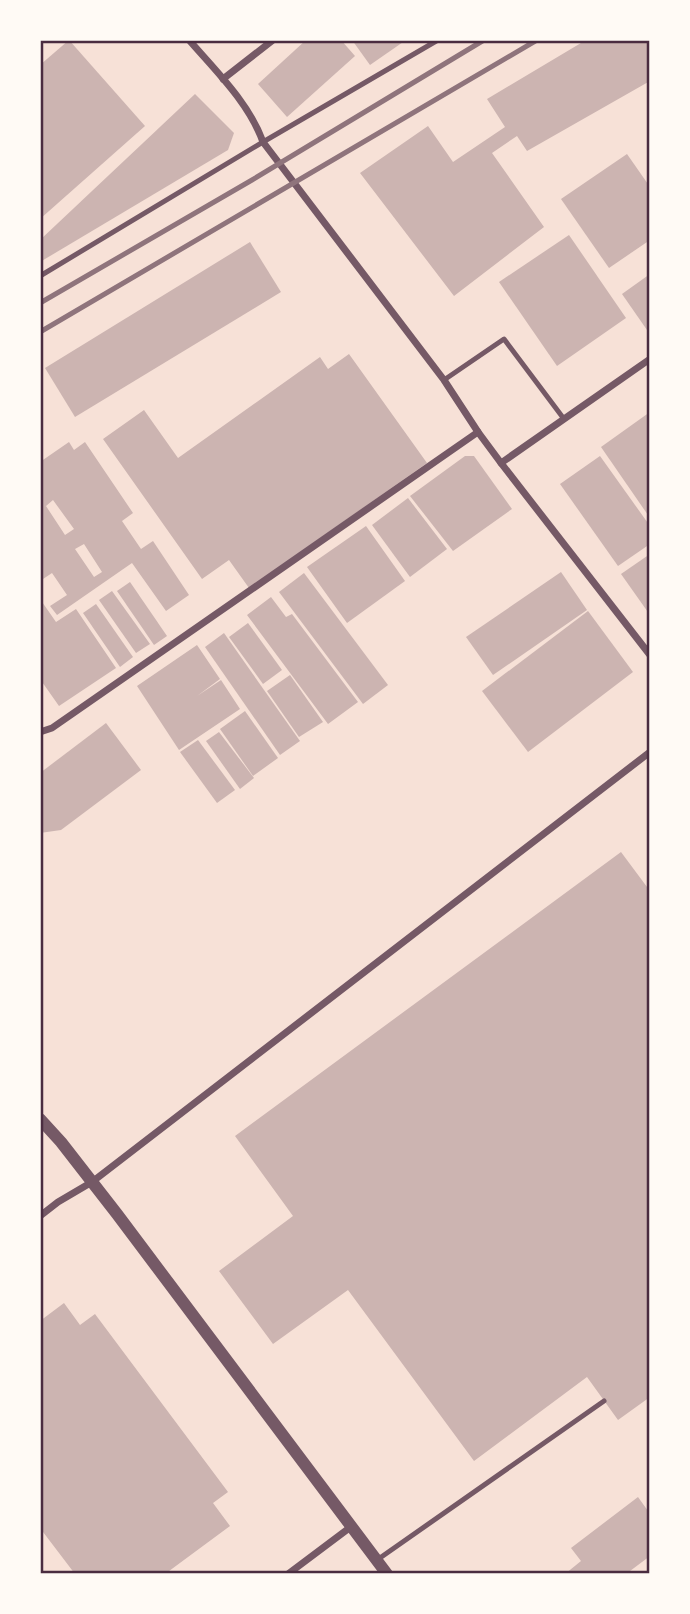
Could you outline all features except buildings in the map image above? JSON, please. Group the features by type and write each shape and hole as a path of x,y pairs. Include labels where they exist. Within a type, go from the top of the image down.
{"street":[{"path":"189,40 223,79 256,124 262,142 444,380 501,463 650,654"},
{"path":"223,79 273,40"},
{"path":"501,463 650,359"},
{"path":"40,732 52,728 478,432"},
{"path":"40,1216 92,1182 650,752"},
{"path":"40,1119 92,1182 387,1574"},
{"path":"288,1574 352,1525"}],"lane":[{"path":"40,276 438,40"},
{"path":"444,380 504,339 564,419"},
{"path":"377,1560 604,1401"}],"railway":[{"path":"40,303 252,180 484,40"},
{"path":"40,332 537,40"}]}
